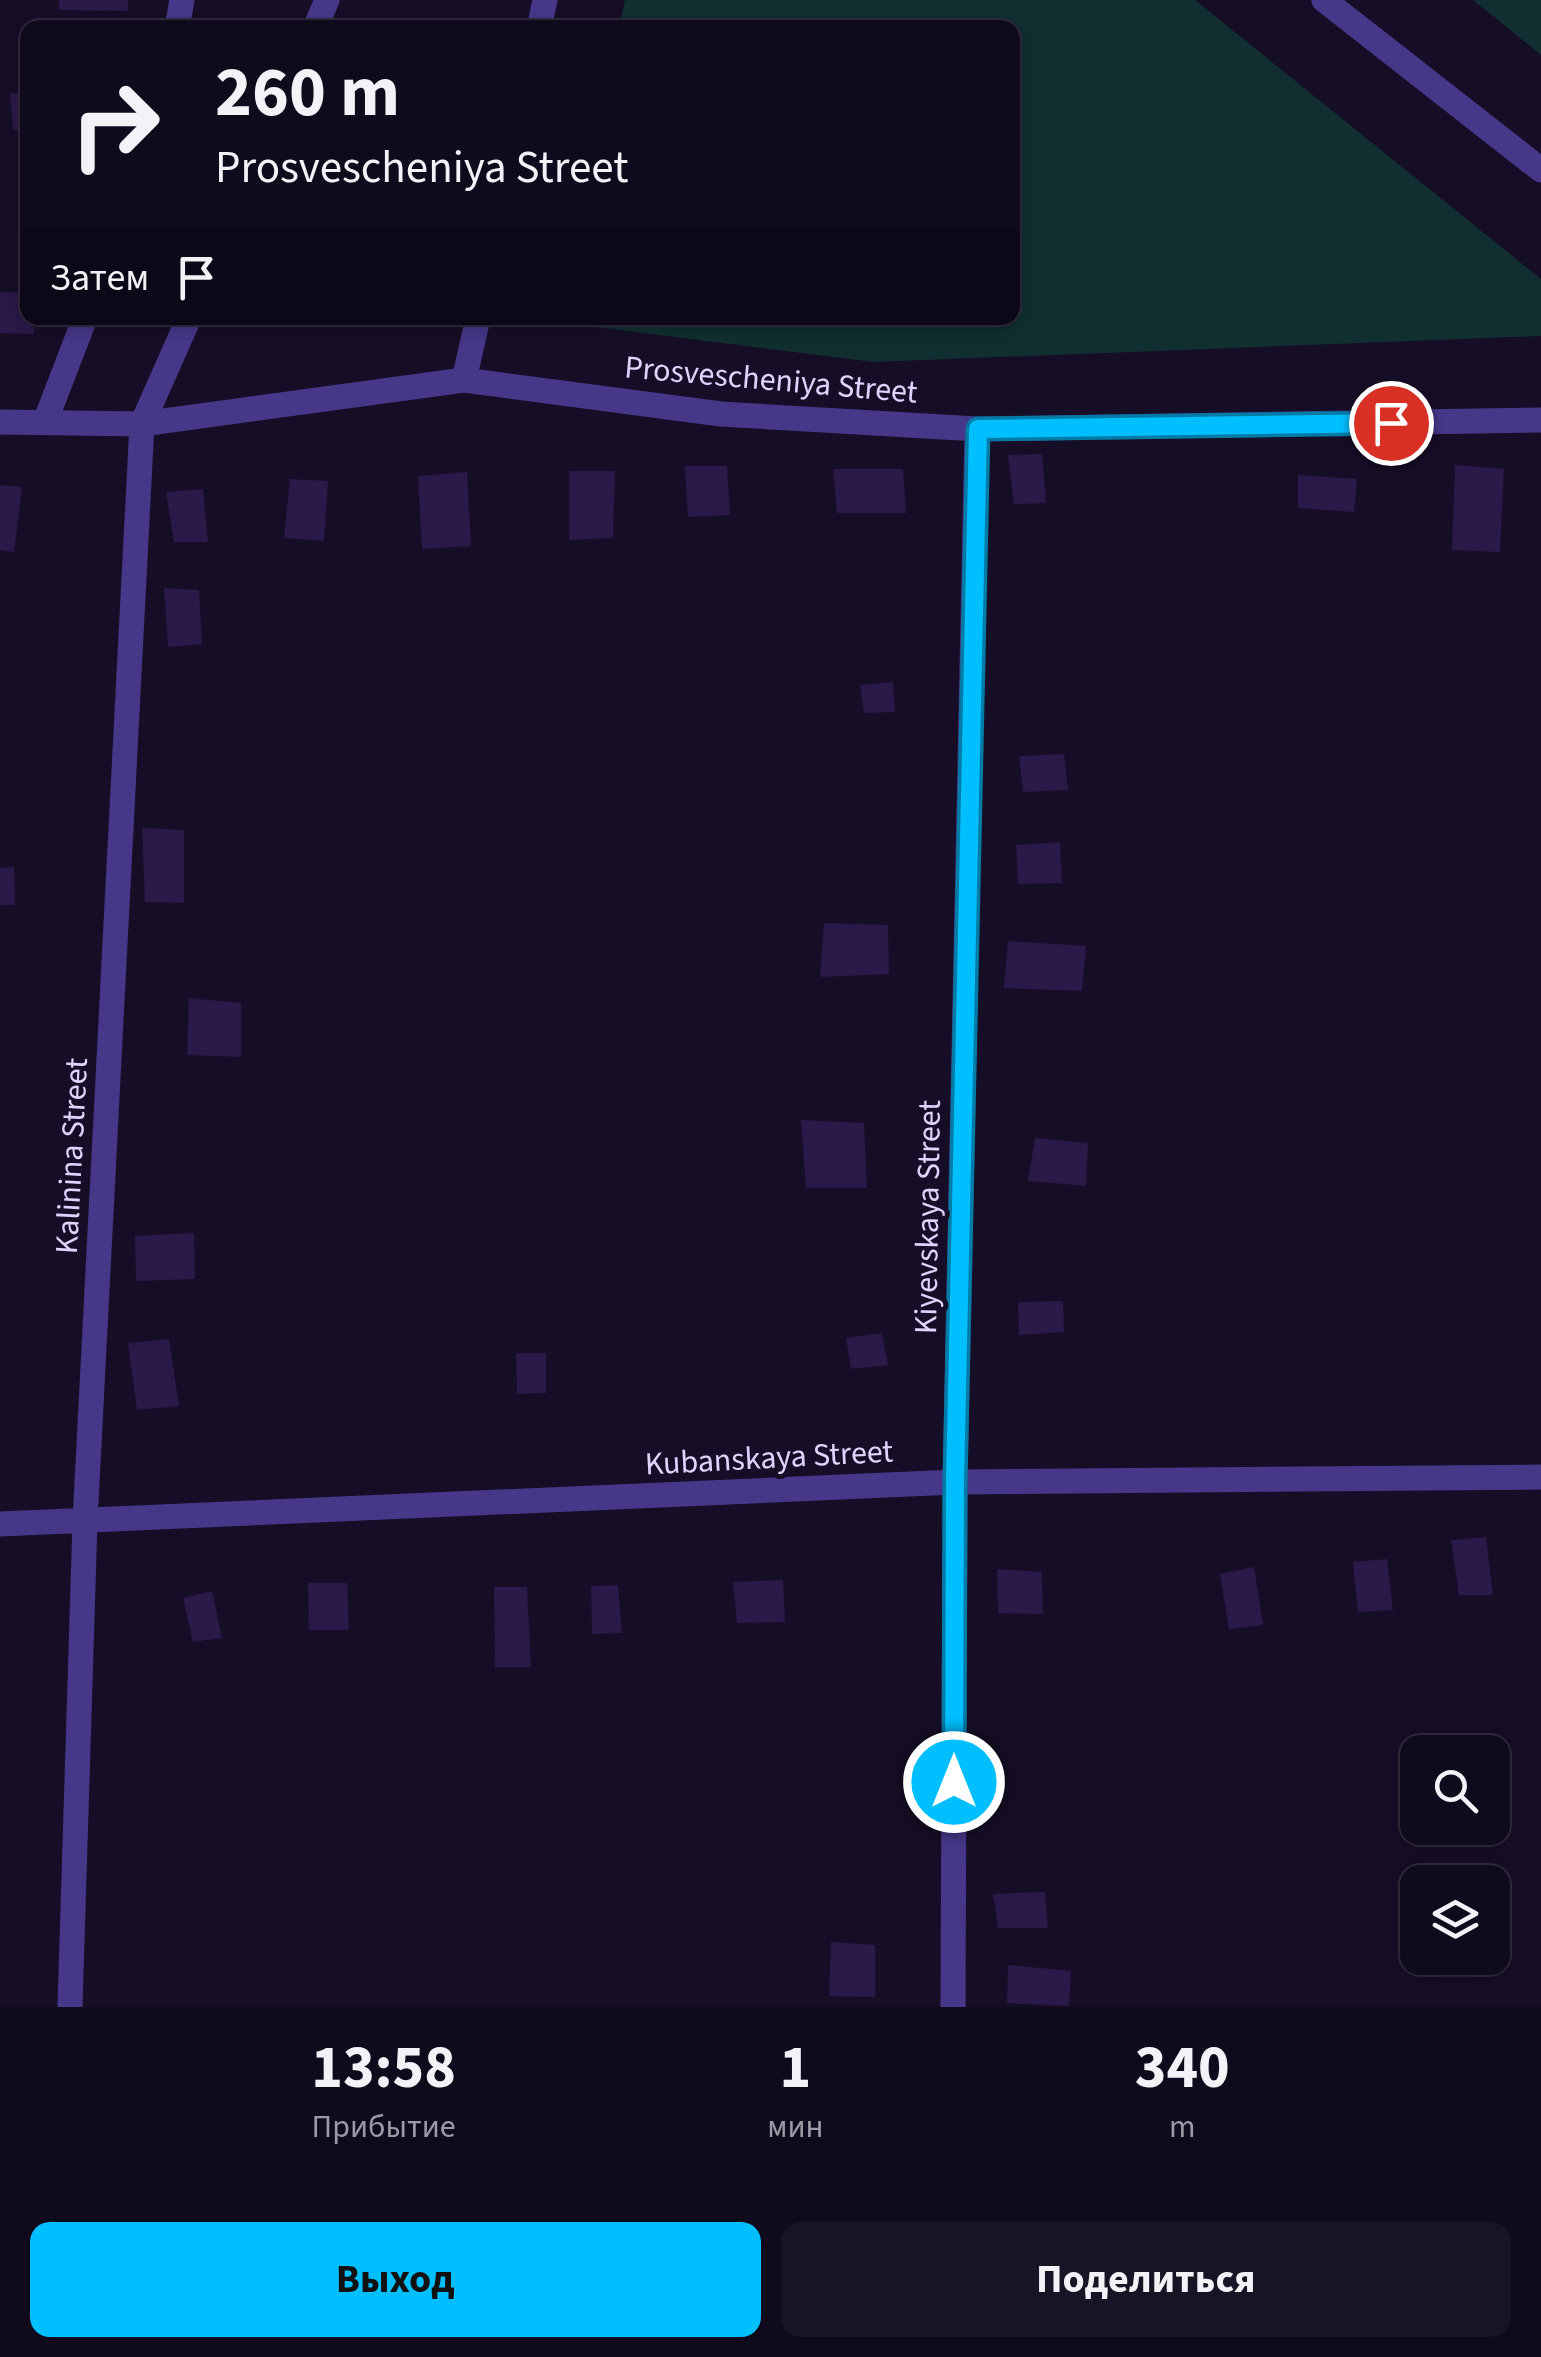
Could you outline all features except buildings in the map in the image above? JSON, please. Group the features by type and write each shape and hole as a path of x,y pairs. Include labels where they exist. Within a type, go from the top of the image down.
{"street":[{"path":"1324,0 1541,170"},
{"path":"45,422 82,325"},
{"name":"Kalinina Street","path":"70,2007 85,1521 142,424 185,325"},
{"path":"464,380 476,325"},
{"name":"Prosvescheniya Street","path":"0,422 142,424 464,380 721,414 978,429 1541,420"},
{"name":"Kiyevskaya Street","path":"952,2007 955,1482 978,429"},
{"name":"Kubanskaya Street","path":"0,1524 955,1482 1541,1477"}],"green space":[{"path":"625,0 1195,0 1541,279 1541,336 873,362 579,325 1020,325 1020,20 621,20"},
{"path":"1473,0 1541,0 1541,55"}],"route":[{"path":"954,1782 955,1482 978,429 1391,423"}]}
